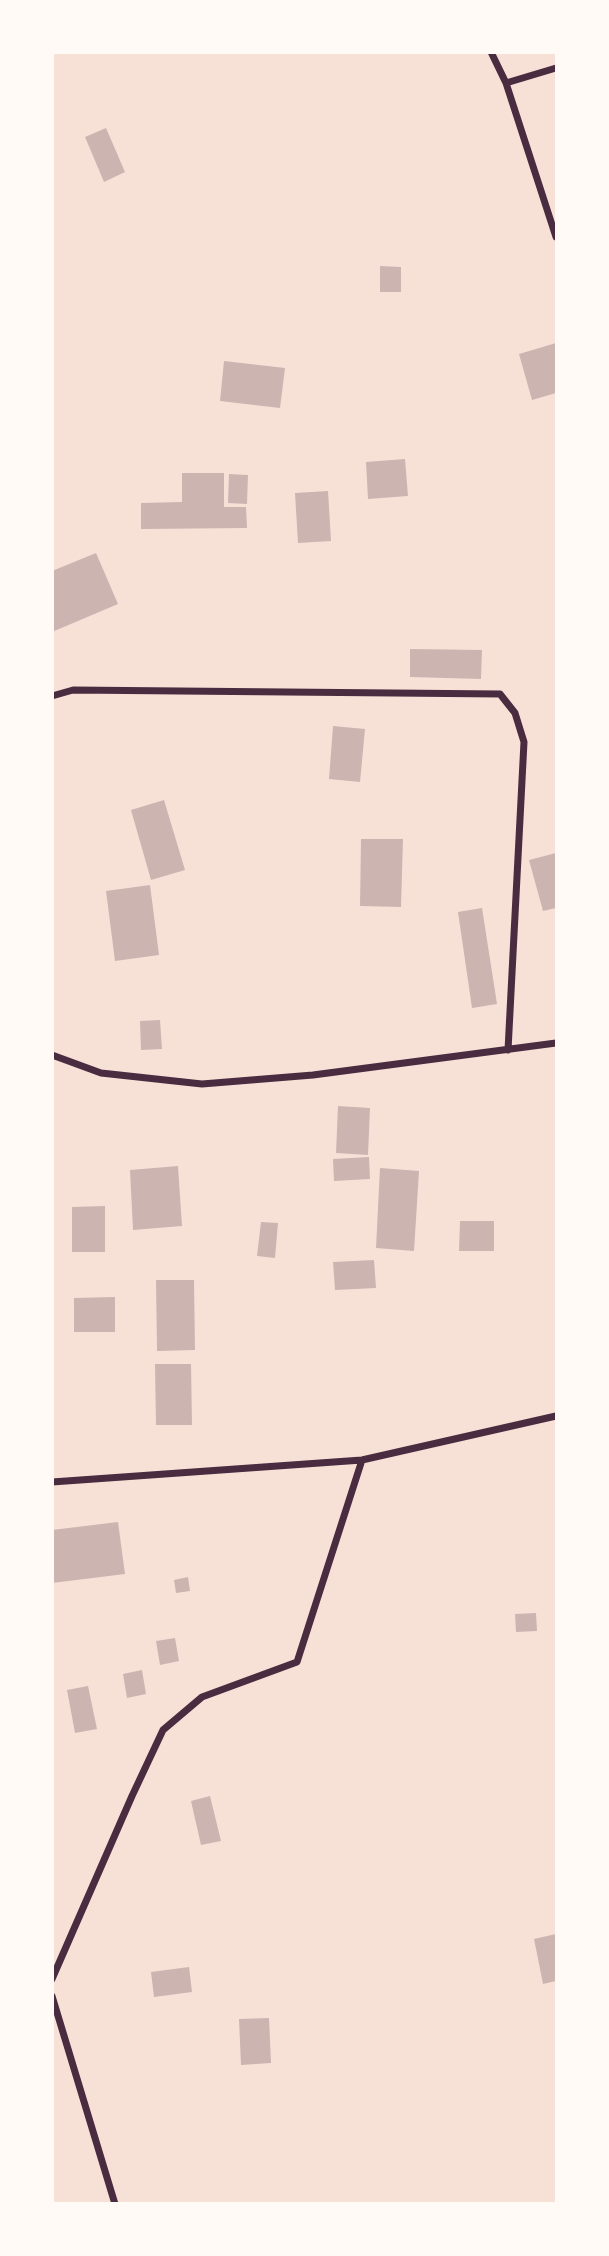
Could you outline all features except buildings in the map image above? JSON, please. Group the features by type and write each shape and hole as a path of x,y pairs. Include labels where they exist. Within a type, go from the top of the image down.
{"street":[{"path":"491,52 506,83 556,237"},
{"path":"506,83 556,68"},
{"path":"52,696 73,690 500,694 515,713 524,742 508,1050"},
{"path":"52,1055 101,1073 202,1084 313,1075 556,1043"},
{"path":"52,1482 362,1460 556,1416"},
{"path":"52,1979 163,1730 202,1697 298,1662 362,1460"},
{"path":"52,1996 115,2203"}]}
